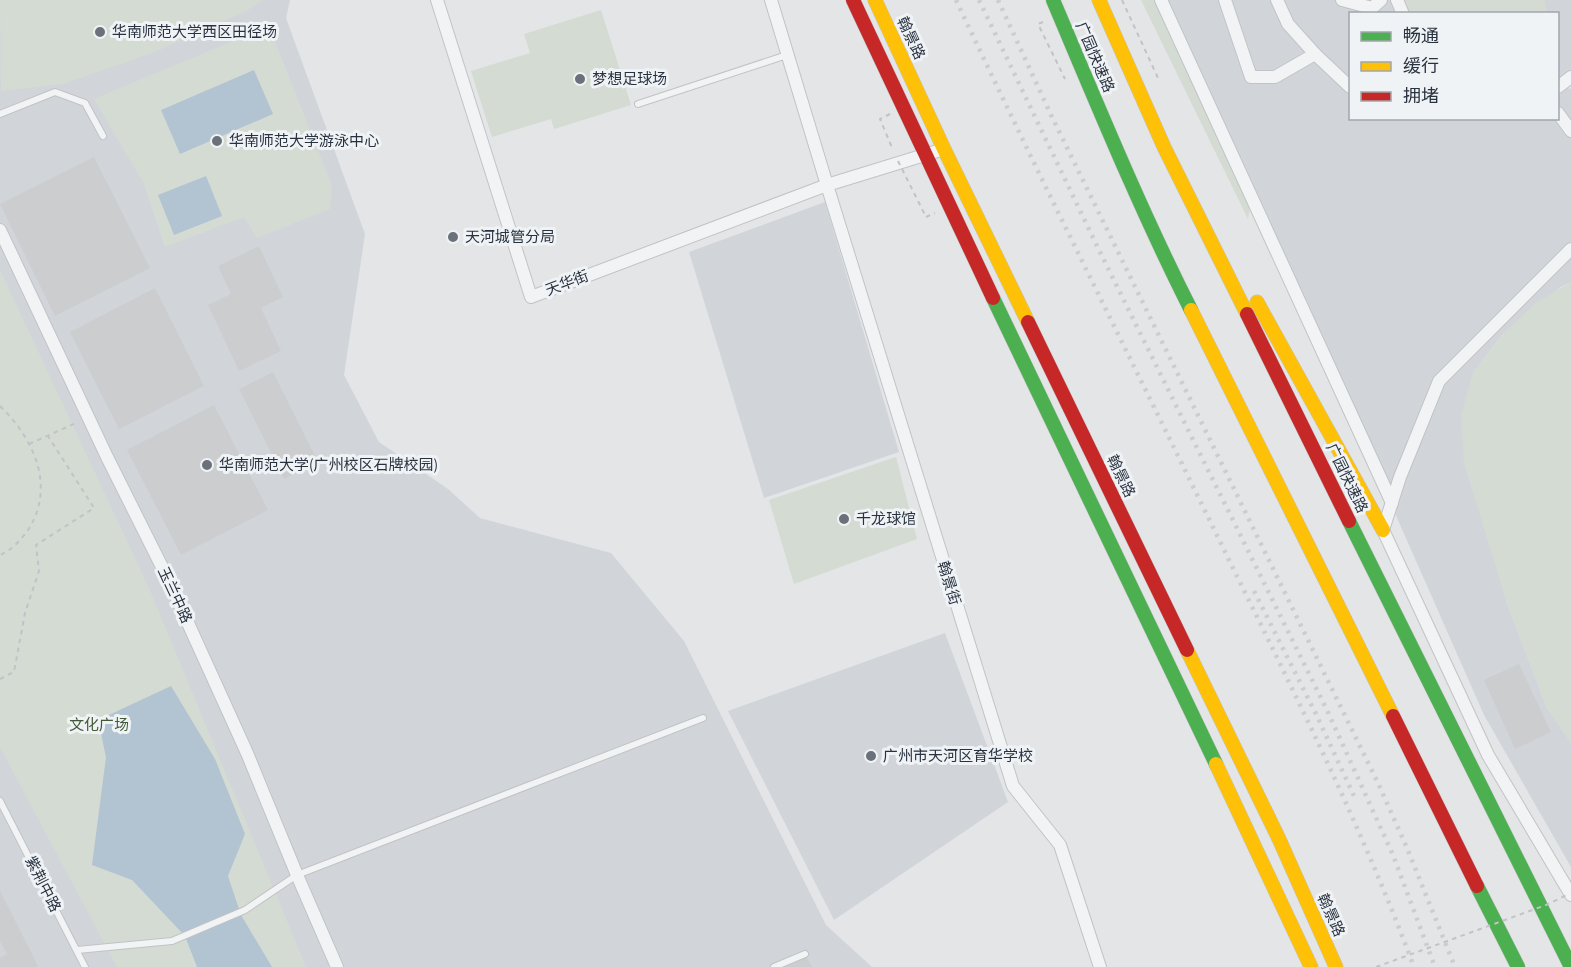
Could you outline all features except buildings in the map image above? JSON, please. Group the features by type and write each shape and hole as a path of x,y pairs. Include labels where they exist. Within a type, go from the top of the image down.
{"main road":[{"path":"853,0 1311,967"},
{"name":"翰景路","path":"875,0 944,149 1254,787 1336,967"},
{"name":"广园快速路","path":"1053,0 1115,148 1164,255 1518,967"},
{"name":"广园快速路","path":"1099,0 1164,147 1571,967"},
{"path":"1164,147 1214,223 1383,530"}],"street":[{"name":"天华街","path":"437,0 531,297 827,185 944,149"},
{"path":"771,0 827,185"},
{"path":"1161,0 1392,502"},
{"path":"1225,0 1251,76 1275,77 1316,54"},
{"path":"1342,0 1372,8 1382,0"},
{"path":"1282,1 1288,24 1349,86"},
{"path":"1559,116 1571,131"},
{"name":"翰景街","path":"827,185 1013,786 1059,845 1100,967"},
{"name":"玉兰中路","path":"0,230 168,579 247,753 337,967"},
{"path":"1570,895 1488,755 1383,530 1439,381 1571,249"}],"lane":[{"path":"639,104 787,55"},
{"path":"0,114 55,92 85,103 103,136"},
{"path":"77,950 172,940 245,910 297,875 703,718"},
{"name":"紫荆中路","path":"0,801 85,967"},
{"path":"774,967 805,954"}],"path":[{"path":"1122,0 1158,78"},
{"path":"1038,24 1067,83"},
{"path":"880,118 894,150"},
{"path":"898,161 926,217"},
{"path":"0,406 15,421 29,444 39,467 42,491 36,515 24,537 0,555"},
{"path":"29,444 90,416"},
{"path":"0,679 14,672 25,613 39,571 36,545 94,508 48,436"},
{"path":"1376,967 1570,895"}],"shaded area":[{"name":"华南师范大学(广州校区石牌校园)","path":"0,0 290,0 286,18 365,234 344,375 379,442 448,489 480,518 611,553 684,641 826,925 872,967 0,967"},
{"path":"1162,0 1571,0 1571,86 1568,88 1571,89 1571,282 1561,287 1502,335 1473,373 1488,537 1508,606 1547,708 1571,742 1571,867 1484,715 1315,332"},
{"path":"825,202 899,452 764,498 689,252"},
{"name":"广州市天河区育华学校","path":"945,633 1008,802 834,920 728,711"}],"green space":[{"name":"华南师范大学西区田径场","path":"0,0 263,0 246,11 152,53 63,84 1,91"},
{"path":"1141,0 1163,0 1252,196 1248,219"},
{"path":"1403,0 1544,0 1547,12 1410,12"},
{"name":"梦想足球场","path":"601,10 631,105 554,129 551,119 492,137 471,71 530,53 524,34"},
{"name":"华南师范大学游泳中心","path":"269,26 332,186 330,209 257,238 244,217 165,247 144,184 94,99"},
{"name":"文化广场","path":"0,270 148,586 306,967 117,967 0,747"},
{"path":"1571,282 1571,742 1547,708 1508,606 1464,463 1461,415 1473,373 1502,335 1536,303"},
{"name":"千龙球馆","path":"896,457 917,539 794,584 769,500"}],"water":[{"path":"254,70 273,114 180,154 161,110"},
{"path":"206,176 222,216 174,235 158,195"},
{"path":"171,686 215,759 245,834 228,876 241,915 272,967 197,967 185,936 132,880 92,865 106,757 98,720"}],"railway":[{"path":"956,0 1326,759 1372,862 1414,967"},
{"path":"979,0 1097,246 1327,710 1393,855 1435,967"},
{"path":"998,0 1051,115 1378,783 1455,967"},
{"path":"1254,591 1354,796"}],"traffic: fast":[{"path":"1053,0 1137,195 1191,310"},
{"path":"993,298 1216,764"},
{"path":"1349,521 1571,967"},
{"path":"1477,886 1518,967"}],"traffic: slow":[{"path":"875,0 1028,322"},
{"path":"1099,0 1164,147 1247,314"},
{"path":"1257,302 1383,530"},
{"path":"1191,310 1393,716"},
{"path":"1187,650 1279,839 1336,967"},
{"path":"1216,764 1311,967"}],"traffic: jam":[{"path":"853,0 993,298"},
{"path":"1247,314 1349,521"},
{"path":"1028,322 1187,650"},
{"path":"1393,716 1477,886"}],"place":[{"name":"华南师范大学西区田径场","path":"100,32"},
{"name":"梦想足球场","path":"580,79"},
{"name":"华南师范大学游泳中心","path":"217,141"},
{"name":"天河城管分局","path":"453,237"},
{"name":"华南师范大学(广州校区石牌校园)","path":"207,465"},
{"name":"千龙球馆","path":"844,519"},
{"name":"广州市天河区育华学校","path":"871,756"}]}
